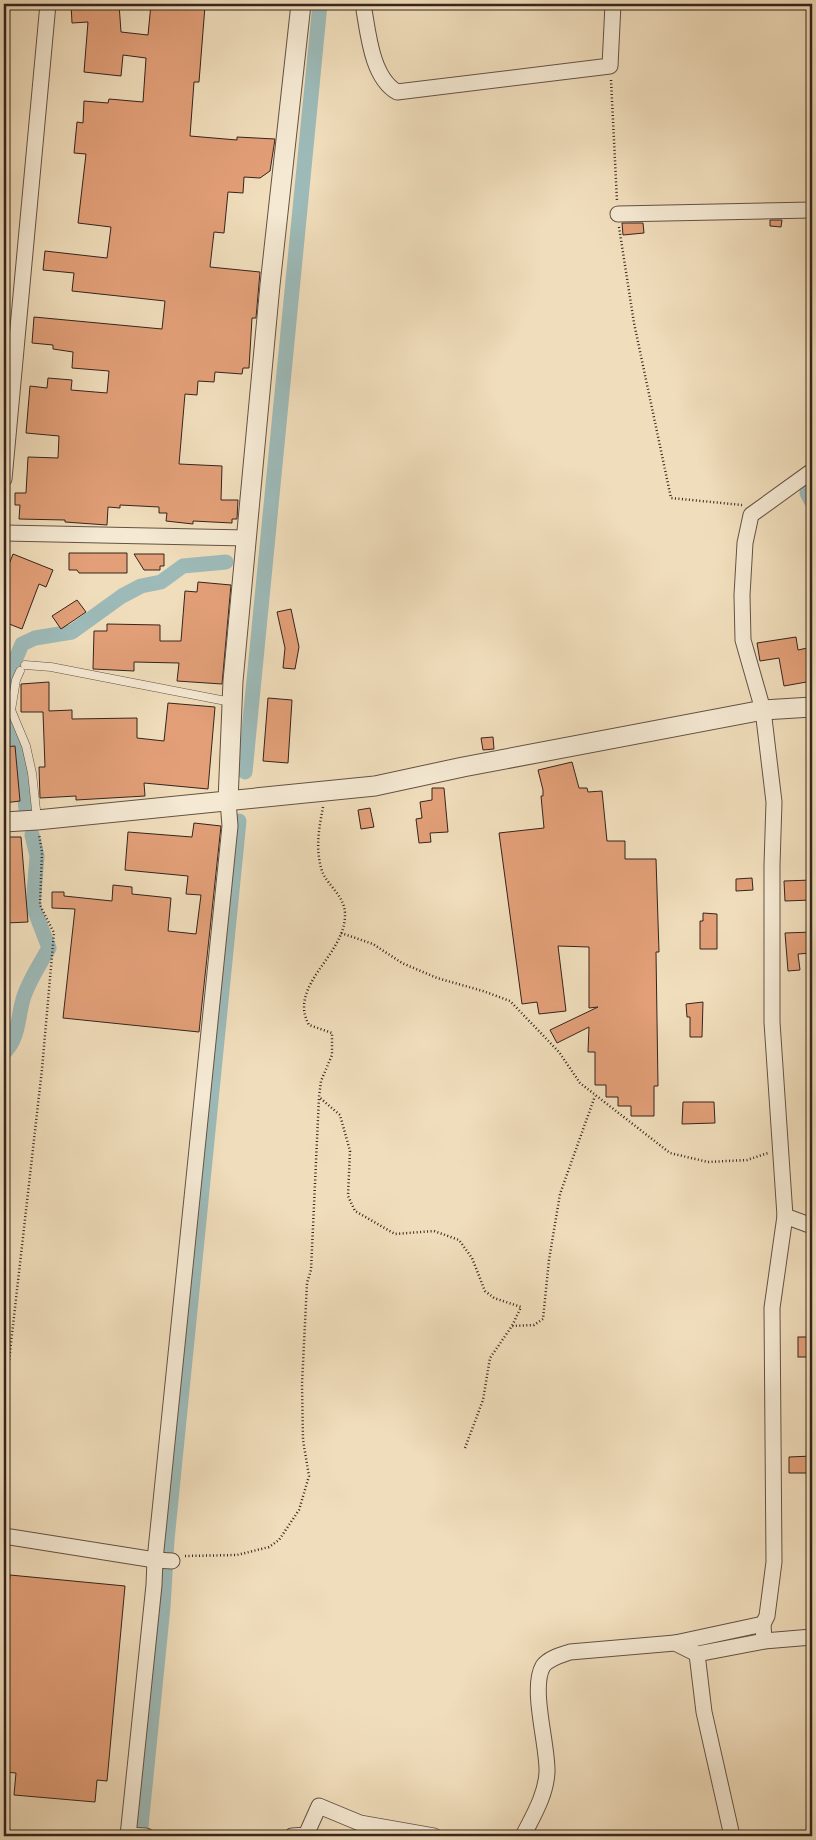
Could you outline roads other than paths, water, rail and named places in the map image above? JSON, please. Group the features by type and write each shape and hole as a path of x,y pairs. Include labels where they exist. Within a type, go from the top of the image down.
{"street":[{"path":"4,479 48,4"},
{"path":"136,1836 154,1585 162,1561 230,826 228,801 231,702 270,285 301,4"},
{"path":"363,4 379,68 391,88 397,92 610,66 613,4"},
{"path":"618,214 812,210"},
{"path":"764,1641 762,1624 767,1616 774,1562 772,1308 785,1216 782,1148 772,1022 774,802 763,710 743,640 742,595 745,543 752,515 812,471"},
{"path":"4,533 247,538"},
{"path":"4,822 324,793 375,786 463,767 763,710 812,707"},
{"path":"785,1216 812,1226"},
{"path":"4,1536 162,1561"},
{"path":"523,1836 546,1787 547,1770 538,1681 544,1666 555,1657 570,1652 675,1643 762,1624"},
{"path":"675,1643 697,1654 764,1641 812,1638"},
{"path":"697,1654 704,1712 732,1836"},
{"path":"301,1836 319,1806 360,1823 434,1836"}],"lane":[{"path":"37,820 32,773 26,746 11,710 16,680 22,668 51,667 231,702"}],"waterway":[{"path":"245,772 320,4"},
{"path":"812,478 809,481 807,493 812,502"},
{"path":"4,698 10,673 22,644 35,638 72,632 122,596 141,586 161,582 183,566 226,562"},
{"path":"4,714 20,753 26,809"},
{"path":"140,1836 163,1607 167,1540 239,821"},
{"path":"4,1053 16,1033 26,990 49,948 33,906 37,856 32,835"}]}
